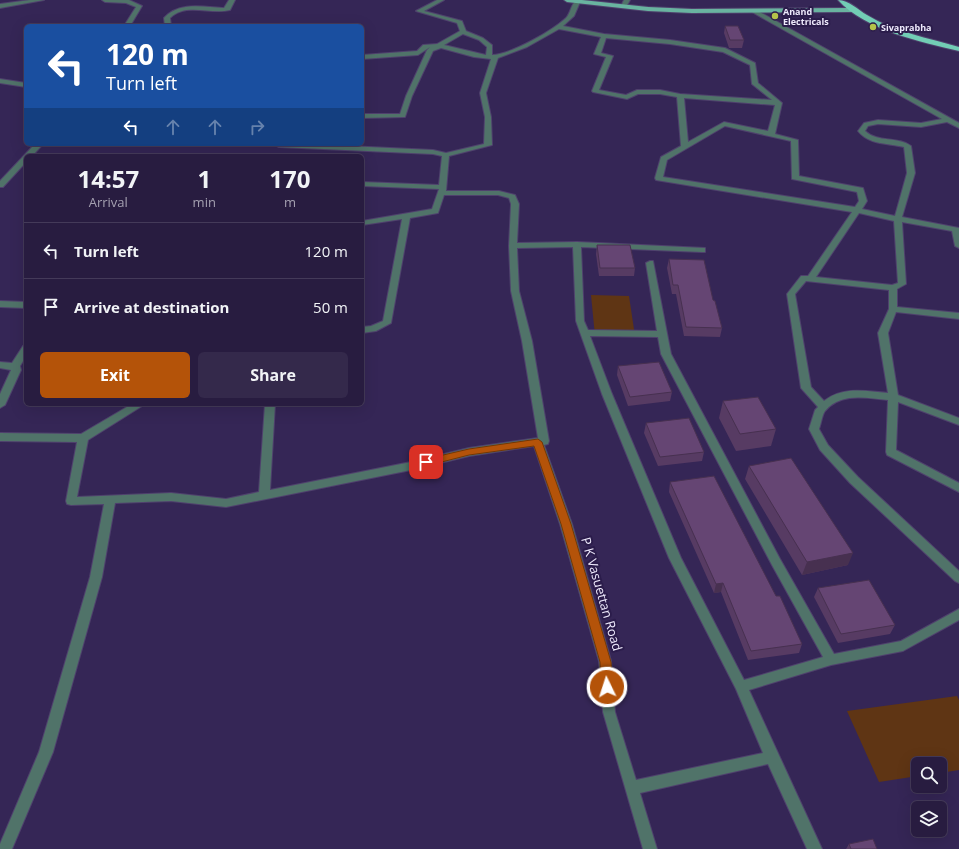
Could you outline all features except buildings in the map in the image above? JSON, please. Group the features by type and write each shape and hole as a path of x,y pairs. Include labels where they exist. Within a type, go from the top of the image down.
{"highway":[{"path":"841,0 851,10 875,24 959,50"}],"main road":[{"path":"568,0 692,11 851,10"}],"street":[{"path":"0,6 41,0"},
{"path":"105,0 128,1 139,6 128,24"},
{"path":"168,24 167,18 176,10 224,10 228,9 232,0"},
{"path":"441,0 419,11 460,22 463,32"},
{"path":"624,6 627,0"},
{"path":"364,57 418,53 426,46 437,46 464,53 492,57 530,43 557,27 571,16 577,2"},
{"path":"754,10 959,126"},
{"path":"557,27 604,36 670,42 724,50 753,64 755,84 779,103"},
{"path":"318,146 433,152 446,155 488,144 488,117 483,93 492,57 490,46 481,39 463,32 437,46 430,50 409,96 403,116 364,116"},
{"path":"604,36 597,54 610,56 595,91 627,97 637,92 660,92 680,96 779,103"},
{"path":"0,80 24,85"},
{"path":"680,96 685,147"},
{"path":"771,134 779,103"},
{"path":"824,407 806,388 791,294 804,278 894,288 902,284 898,219 911,173 907,146 897,142 876,141 865,137 861,131 866,124 872,123 921,125 948,120"},
{"path":"810,279 857,210 863,201 860,190 795,177 794,140 724,124 664,159 659,178 857,210 956,230 959,246"},
{"path":"30,154 37,146"},
{"path":"364,223 435,211 442,190 446,155"},
{"path":"0,185 24,160"},
{"path":"83,438 71,501 171,497 226,503 411,466 469,452 544,441 527,341 515,291 513,246 515,204 512,197 499,194 364,184"},
{"path":"364,330 373,329 387,323 406,216"},
{"path":"513,246 577,244 702,250"},
{"path":"577,244 580,321 607,394 675,558 741,687 815,849"},
{"path":"650,263 666,354 776,562 831,660"},
{"path":"894,288 893,309 883,333 893,397 891,452 959,488"},
{"path":"0,304 24,305"},
{"path":"893,309 959,316"},
{"path":"584,333 662,334"},
{"path":"0,405 16,370 15,366 24,351"},
{"path":"0,366 15,366"},
{"path":"959,422 893,397 853,393 835,398 820,410 814,429 824,447 854,480 959,578"},
{"path":"0,437 83,438 136,406"},
{"path":"264,496 270,406"},
{"name":"P K Vasuettan Road","path":"538,442 566,524 606,662 609,712 650,849"},
{"path":"5,849 46,752 96,577 110,499"},
{"path":"741,687 831,660 903,646 959,614"},
{"path":"632,788 772,757"}],"shaded area":[{"path":"591,295 629,296 635,336 595,336"},
{"path":"957,696 959,700 959,770 947,772 947,757 911,757 911,777 879,782 847,711"}],"place":[{"name":"Anand Electricals","path":"775,16"},
{"name":"Sivaprabha","path":"873,27"}],"route":[{"path":"426,462 469,452 538,442 566,524 606,662 607,687"}]}
